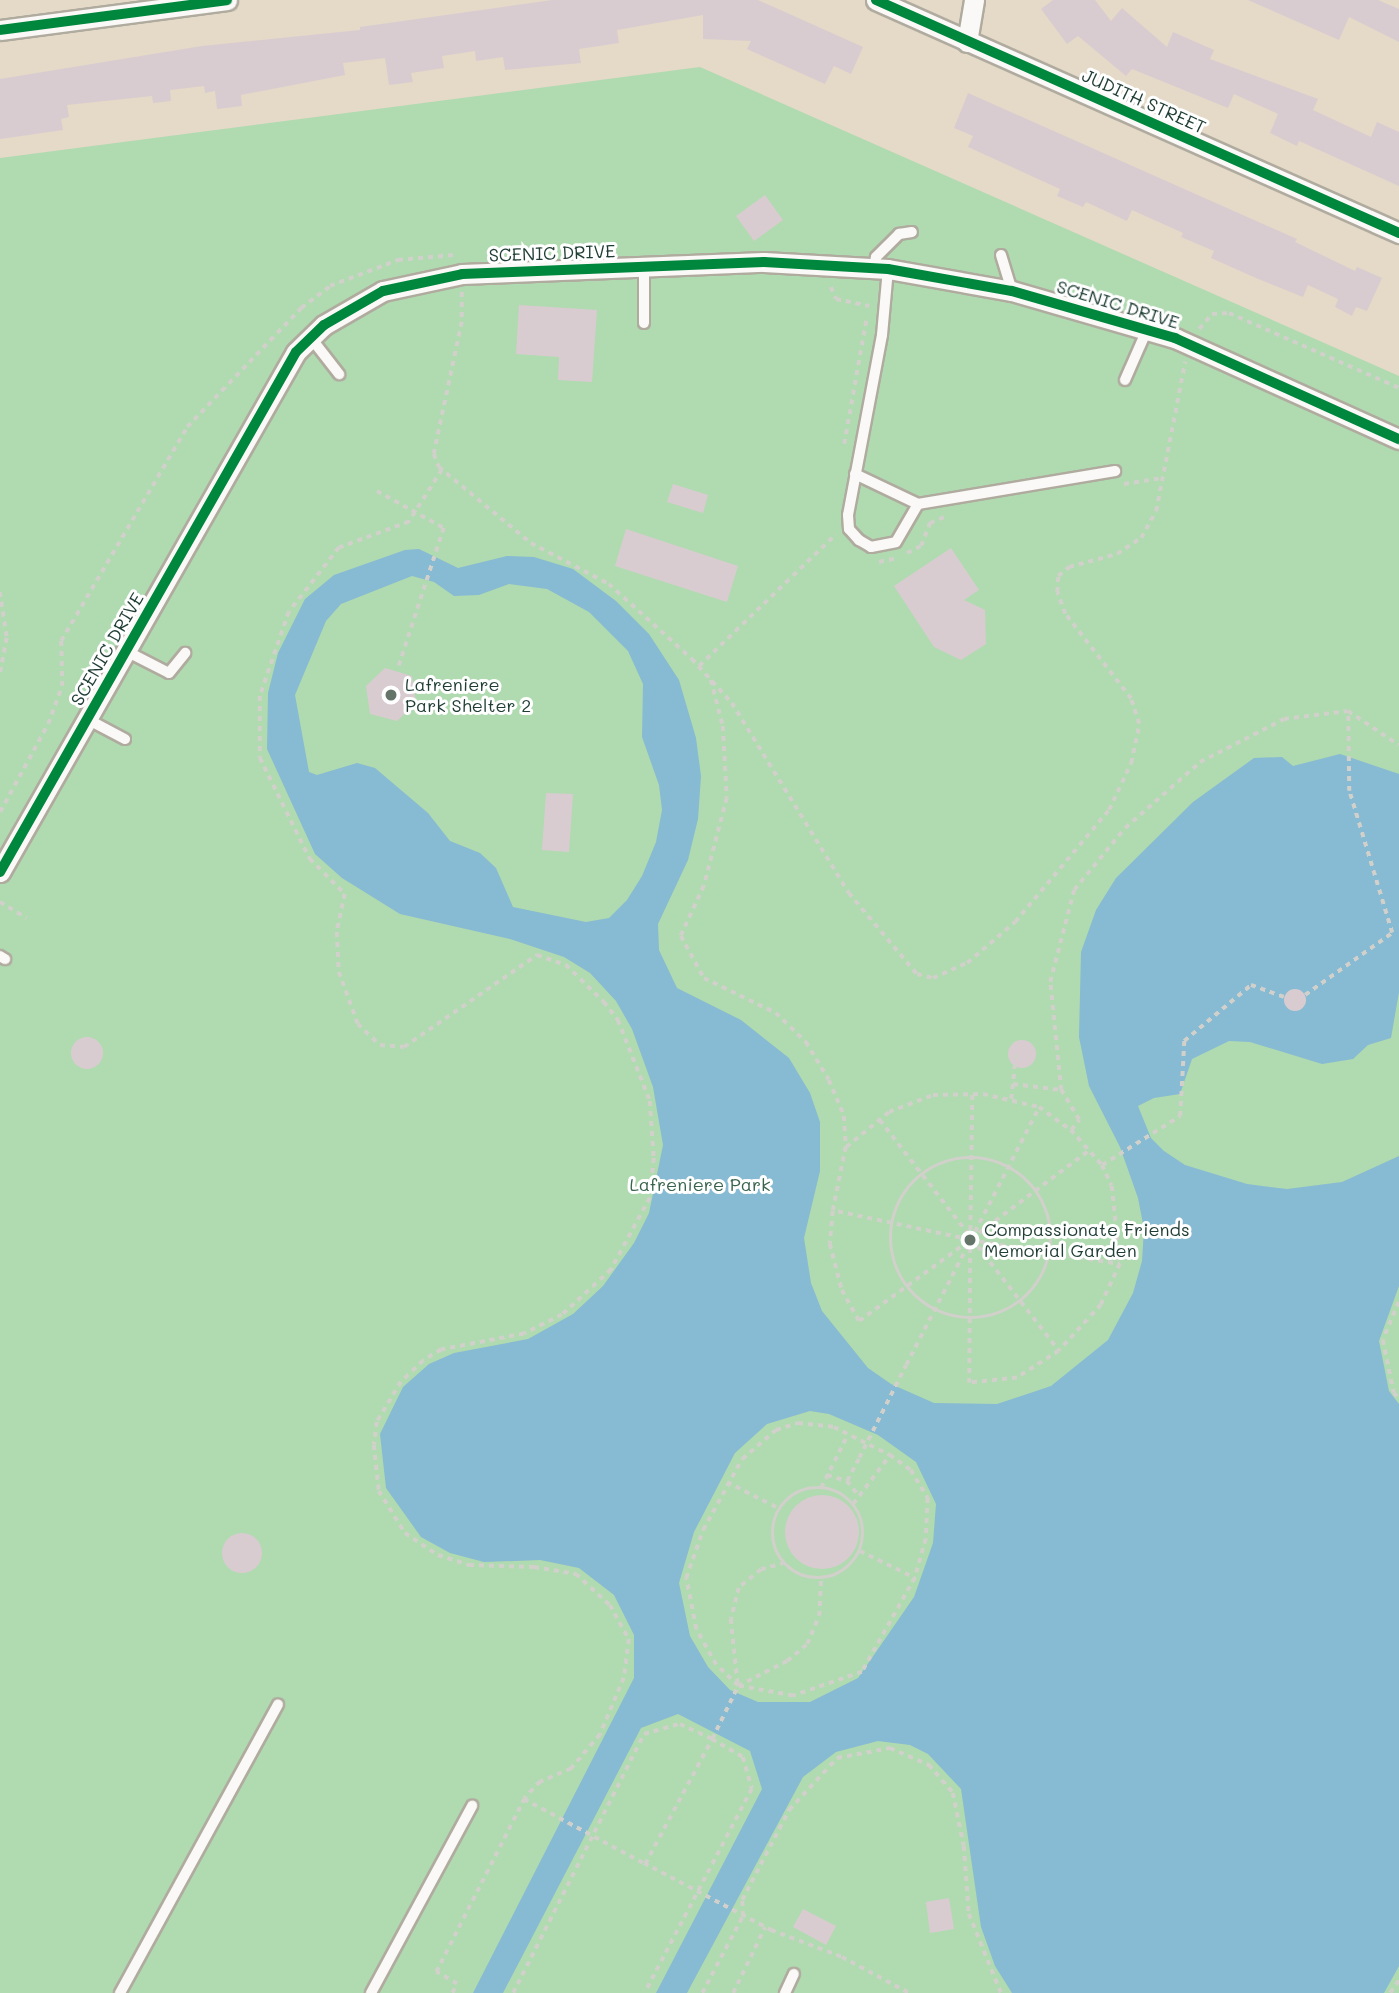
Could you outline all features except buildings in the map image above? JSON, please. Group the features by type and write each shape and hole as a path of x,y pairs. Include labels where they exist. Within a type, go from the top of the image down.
{"street":[{"path":"0,30 112,7 227,0"},
{"name":"JUDITH STREET","path":"876,0 1399,233"},
{"path":"967,42 974,0"},
{"name":"SCENIC DRIVE","path":"0,872 296,352 324,325 383,291 462,274 764,262 881,269 1012,291 1147,330 1191,346 1399,439"}],"lane":[{"path":"912,232 899,234 876,257 881,269 881,335 855,474 849,529 871,547 896,542 918,504"},
{"path":"1001,255 1012,291"},
{"path":"644,267 644,323"},
{"path":"1125,380 1147,330"},
{"path":"311,338 339,374"},
{"path":"855,474 918,504 1115,471"},
{"path":"126,651 169,673 185,653"},
{"path":"87,719 125,739"},
{"path":"120,1993 278,1704"},
{"path":"371,1993 472,1806"},
{"path":"785,1993 794,1974"}],"path":[{"path":"0,812 48,724 62,685 61,641 187,427 301,309 330,286 398,260 448,253 459,256 462,274 462,323 434,454 442,470 531,543 609,584 699,666 732,703 849,893 917,974 933,978 951,972 1015,922 1065,867 1109,810 1131,763 1139,724 1131,699 1065,614 1057,592 1058,576 1069,567 1117,554 1141,538 1156,511 1175,398 1191,346 1203,320 1228,313 1399,388"},
{"path":"829,266 828,281 836,299 869,304 842,453"},
{"path":"442,470 409,522 339,548 289,612 260,696 260,758 310,859 345,894 337,932 339,972 358,1024 380,1045 404,1047 537,955 566,965 604,1002 618,1020 650,1101 654,1158 650,1199 611,1270 562,1315 524,1335 441,1350 424,1361 401,1382 377,1422 374,1445 379,1491 412,1539 438,1555 469,1566 534,1567 576,1574 610,1605 629,1639 624,1678 600,1735 571,1769 540,1782 524,1798 436,1972 457,1984 452,1993"},
{"path":"1121,485 1162,477"},
{"path":"377,491 444,528 398,669"},
{"path":"875,561 887,564 921,546 930,523 956,515"},
{"path":"834,526 844,544"},
{"path":"699,666 837,533"},
{"path":"0,592 7,638 0,675"},
{"path":"710,679 723,726 727,798 718,845 681,936 704,978 776,1013 806,1042 829,1080 844,1116 846,1147 833,1211 830,1244 842,1290 859,1321 1088,1151"},
{"path":"1305,995 1392,933 1349,791 1348,711"},
{"path":"1071,1130 1079,1120 1061,1090 1050,982 1073,890 1125,828 1200,762 1283,719 1348,711 1399,745"},
{"path":"0,902 27,918"},
{"path":"1102,1164 1180,1116 1184,1041 1251,985 1284,996"},
{"path":"1011,1100 1016,1053"},
{"path":"1013,1084 1061,1090"},
{"path":"846,1147 880,1119 933,1095 972,1093 1039,1107 1071,1130 1102,1164 1112,1186 1120,1264 1101,1305 1059,1351 1017,1378 969,1383 972,1093"},
{"path":"847,1481 1039,1107"},
{"path":"880,1119 970,1240 1059,1351"},
{"path":"971,1157 1008,1166 1025,1176 1044,1203 1051,1253 1047,1269 1019,1302 1006,1310 970,1317 934,1310 908,1287 891,1240 893,1224 906,1191 920,1173 971,1157"},
{"path":"833,1211 970,1240 1120,1264"},
{"path":"1399,1302 1383,1339 1394,1393 1399,1398"},
{"path":"1393,1315 1399,1318"},
{"path":"798,1423 834,1427 848,1434 890,1455 911,1470 928,1498 926,1539 915,1578 862,1672 793,1696 738,1686 716,1665 696,1629 686,1578 727,1482 742,1459 776,1430 798,1423"},
{"path":"821,1488 848,1434"},
{"path":"853,1504 890,1455"},
{"path":"826,1475 847,1481 859,1496"},
{"path":"727,1482 780,1509"},
{"path":"821,1488 853,1504 863,1527 859,1551 844,1570 821,1578 807,1577 785,1563 773,1537 780,1509 798,1493 821,1488"},
{"path":"859,1551 915,1578"},
{"path":"645,1864 738,1686 730,1619 739,1588 761,1570 785,1563"},
{"path":"738,1686 787,1661 807,1644 818,1616 821,1578"},
{"path":"513,1993 644,1734 680,1724 743,1757 752,1789 645,1993"},
{"path":"702,1993 743,1916 742,1900 789,1810 808,1785 837,1758 890,1748 929,1765 953,1793 964,1846 969,1914 1001,1993"},
{"path":"524,1798 696,1893 765,1927 842,1957 909,1993"},
{"path":"733,1993 765,1927"},
{"path":"1390,1993 1399,1980"}],"green space":[{"name":"Lafreniere Park","path":"700,67 1399,376 1399,1993 0,1993 0,158"}],"water":[{"path":"419,549 458,568 507,556 534,557 573,569 616,601 649,634 679,680 696,738 701,776 698,819 688,860 658,924 659,950 677,988 741,1020 789,1058 810,1093 820,1122 820,1171 804,1238 811,1283 822,1311 868,1368 891,1384 934,1403 997,1404 1051,1386 1108,1340 1133,1293 1142,1261 1144,1229 1138,1198 1120,1147 1089,1086 1079,1037 1081,952 1096,910 1116,878 1193,802 1254,758 1282,757 1293,766 1340,754 1399,774 1399,992 1391,1038 1368,1045 1353,1059 1322,1064 1250,1042 1229,1041 1192,1059 1180,1094 1154,1098 1138,1106 1151,1138 1164,1151 1185,1165 1247,1184 1287,1189 1342,1182 1399,1156 1399,1286 1379,1341 1389,1391 1399,1404 1399,1966 1384,1993 1012,1993 995,1966 981,1927 961,1789 928,1754 910,1745 878,1741 836,1752 803,1777 687,1993 656,1993 762,1789 750,1751 678,1714 641,1728 503,1993 473,1993 634,1678 634,1635 614,1595 579,1568 540,1560 484,1562 450,1553 421,1537 386,1488 380,1434 403,1387 429,1364 454,1353 528,1339 573,1314 603,1286 634,1243 649,1213 663,1145 653,1087 632,1029 616,1001 590,973 564,957 510,939 400,914 342,878 315,854 267,749 268,693 278,653 305,599 334,575 405,550","holes":["412,576 434,582 454,596 479,595 509,584 547,589 589,612 628,651 643,684 642,737 659,785 662,810 656,842 642,876 627,900 609,918 586,922 513,907 496,868 480,853 450,841 428,813 375,768 357,763 317,775 309,772 295,695 326,621 341,604","810,1411 829,1414 878,1435 916,1462 936,1504 933,1543 914,1597 858,1678 810,1702 758,1702 730,1690 708,1667 690,1636 679,1583 694,1532 735,1453 767,1424"]}],"cycle path":[{"path":"0,30 227,0"},
{"path":"876,0 1399,233"},
{"path":"0,872 296,352 324,325 383,291 462,274 764,262 888,269 1012,291 1175,338 1399,439"}],"place":[{"name":"Lafreniere Park Shelter 2","path":"391,695"},
{"name":"Compassionate Friends Memorial Garden","path":"970,1240"}]}
